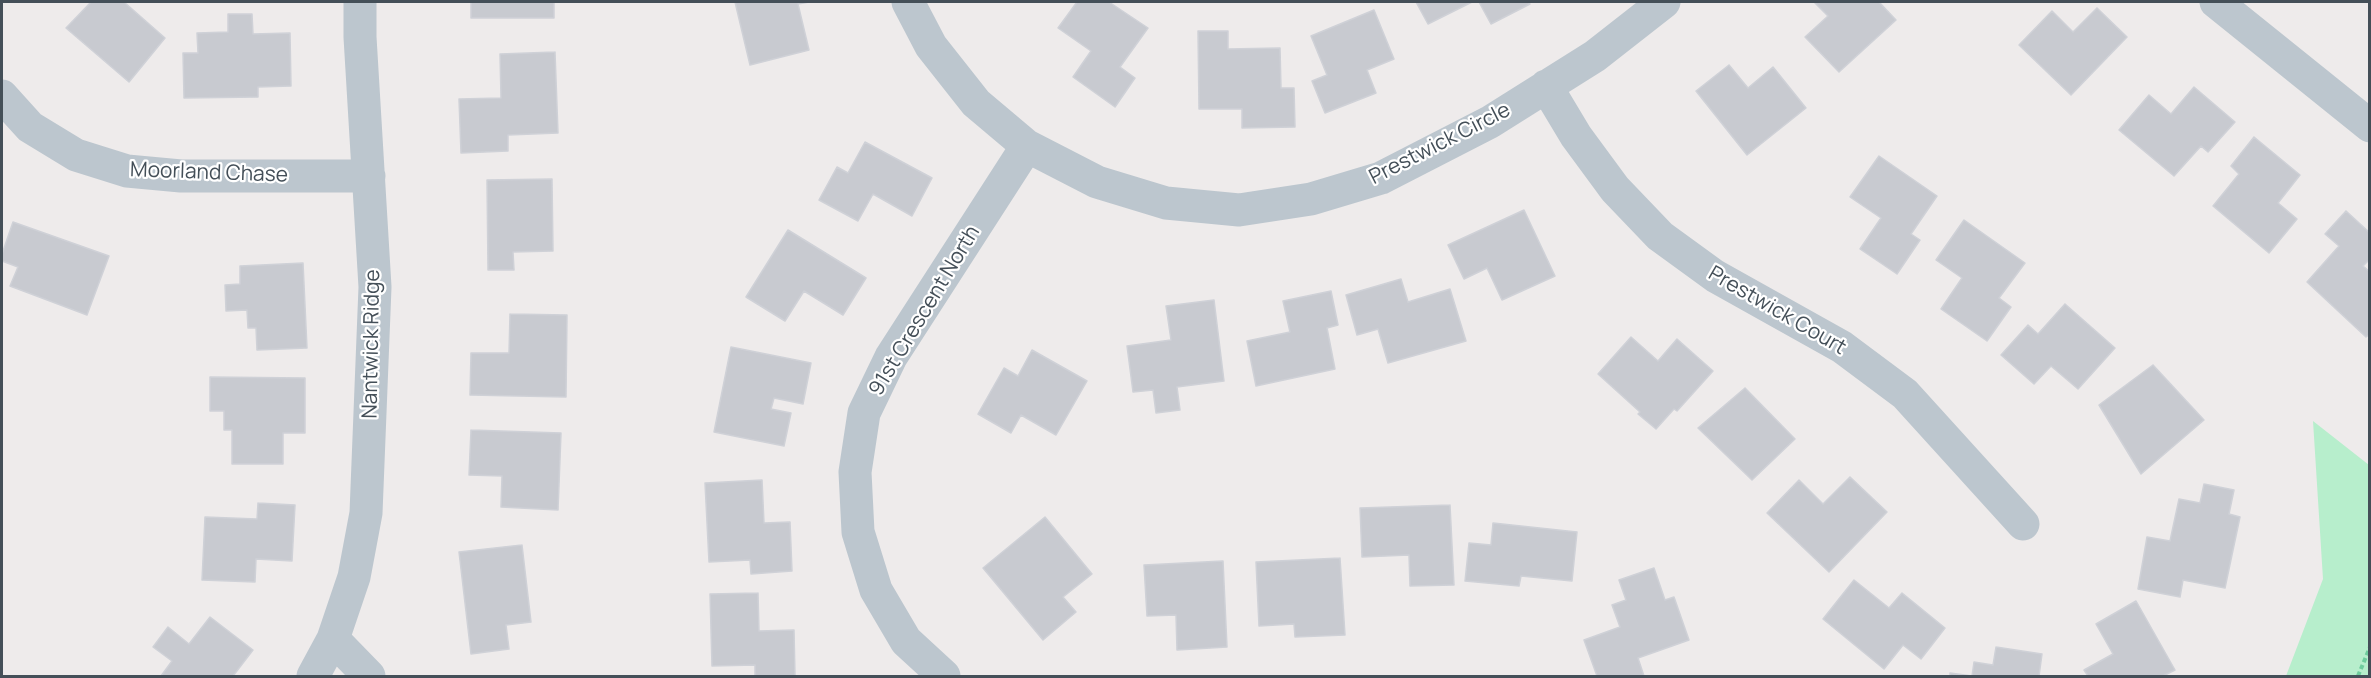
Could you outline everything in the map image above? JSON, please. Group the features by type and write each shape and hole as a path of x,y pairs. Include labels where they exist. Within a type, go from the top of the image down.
{"street":[{"name":"Nantwick Ridge","path":"313,676 333,639 354,577 366,513 375,287 360,37 360,2"},
{"name":"Prestwick Circle","path":"908,2 931,46 976,103 1027,146 1097,182 1166,203 1239,210 1311,200 1381,178 1490,122 1595,56 1664,2"},
{"path":"2216,2 2370,126"},
{"name":"Prestwick Court","path":"1545,86 1576,136 1615,189 1660,236 1715,276 1842,346 1905,393 2024,524"},
{"name":"Moorland Chase","path":"2,96 30,127 76,155 127,171 181,176 369,176"},
{"name":"91st Crescent North","path":"944,676 906,641 900,631 876,590 858,532 855,472 864,412 891,357 1027,146"},
{"path":"333,639 369,676"}],"path":[{"path":"2358,676 2370,647"}],"green space":[{"path":"2313,421 2369,465 2369,676 2286,676 2323,579"}],"building":[{"path":"91,2 124,2 165,38 129,82 66,28"},
{"path":"471,2 554,2 554,18 471,18"},
{"path":"735,2 809,2 798,4 809,50 750,65"},
{"path":"1077,2 1109,2 1148,28 1120,67 1135,78 1115,107 1073,77 1091,51 1058,28"},
{"path":"1416,2 1472,2 1428,24"},
{"path":"1479,2 1528,2 1530,4 1491,24"},
{"path":"1814,2 1879,2 1896,20 1839,72 1805,37 1828,16"},
{"path":"2097,8 2127,37 2071,95 2019,45 2052,11 2073,32"},
{"path":"1374,10 1394,59 1367,70 1376,93 1325,113 1312,81 1327,75 1311,36"},
{"path":"228,14 252,14 253,34 290,33 291,86 258,87 258,97 184,98 183,53 198,53 197,33 228,32"},
{"path":"1198,31 1228,31 1228,49 1280,48 1281,88 1294,88 1295,127 1242,128 1242,109 1199,109"},
{"path":"555,52 558,133 508,135 508,151 461,153 459,99 501,98 500,54"},
{"path":"1729,65 1748,88 1773,67 1806,108 1747,155 1696,91"},
{"path":"2194,87 2235,122 2208,152 2201,146 2174,176 2119,130 2149,95 2171,114"},
{"path":"2254,137 2300,175 2278,203 2297,219 2269,253 2213,206 2239,174 2231,166"},
{"path":"865,142 932,178 912,216 873,194 858,221 819,200 837,167 848,173"},
{"path":"1879,156 1937,196 1911,234 1920,240 1897,274 1860,249 1881,218 1850,197"},
{"path":"552,179 553,251 513,252 514,270 488,270 487,180"},
{"path":"1524,210 1555,276 1502,300 1487,268 1464,279 1448,245"},
{"path":"2346,211 2370,233 2370,259 2363,266 2370,272 2370,334 2366,337 2307,282 2339,246 2325,234"},
{"path":"1964,220 2025,263 1999,298 2011,307 1987,341 1941,309 1962,278 1936,260"},
{"path":"13,222 109,256 87,315 10,286 18,267 2,261 2,254"},
{"path":"788,230 866,278 843,315 804,291 785,321 746,297"},
{"path":"303,263 307,348 257,350 256,328 248,328 247,310 226,311 225,285 240,284 240,266"},
{"path":"1401,279 1408,302 1450,289 1466,341 1388,363 1378,329 1357,335 1346,295"},
{"path":"1331,291 1338,325 1327,328 1335,369 1256,386 1247,341 1290,332 1283,301"},
{"path":"1214,300 1224,381 1177,387 1180,410 1156,413 1153,390 1133,392 1127,346 1171,340 1166,306"},
{"path":"2065,304 2115,348 2078,389 2051,366 2034,384 2001,355 2028,325 2038,334"},
{"path":"510,314 567,315 566,397 470,395 471,353 509,353"},
{"path":"1631,337 1658,361 1677,339 1713,371 1677,411 1674,409 1656,429 1598,374"},
{"path":"731,347 811,363 803,404 774,398 771,409 791,413 784,446 714,432"},
{"path":"1032,350 1087,381 1056,435 1021,415 1011,433 978,414 1004,368 1018,376"},
{"path":"2153,365 2204,420 2141,474 2099,405"},
{"path":"210,377 305,378 305,433 283,433 283,464 232,464 232,430 224,430 224,411 210,411"},
{"path":"1745,388 1795,439 1752,480 1698,428"},
{"path":"471,430 561,433 558,510 501,507 502,476 469,475"},
{"path":"1850,477 1887,512 1829,572 1767,513 1799,480 1823,504"},
{"path":"762,480 764,523 790,522 792,571 751,574 750,560 709,562 705,483"},
{"path":"2204,484 2234,490 2229,514 2240,517 2225,588 2183,580 2180,597 2138,589 2147,537 2170,541 2179,499 2200,503"},
{"path":"258,503 295,505 292,561 256,559 255,582 202,580 205,517 257,519"},
{"path":"1450,505 1454,585 1410,586 1409,555 1362,557 1360,508"},
{"path":"1045,517 1092,574 1063,597 1076,612 1043,640 983,568"},
{"path":"1493,523 1577,532 1572,581 1521,576 1519,586 1465,581 1469,543 1491,545"},
{"path":"522,545 531,622 506,625 509,649 471,654 459,552"},
{"path":"1340,558 1345,635 1295,637 1294,624 1259,626 1256,562"},
{"path":"1223,561 1227,647 1177,650 1176,615 1147,616 1144,565"},
{"path":"1654,568 1665,600 1674,597 1689,640 1638,658 1644,676 1597,676 1584,640 1620,627 1612,605 1626,600 1619,580"},
{"path":"1854,580 1889,608 1902,593 1945,628 1921,659 1903,645 1884,669 1823,619"},
{"path":"758,593 759,631 794,630 795,676 755,676 755,665 712,666 710,594"},
{"path":"2136,601 2175,670 2163,676 2088,676 2084,670 2113,654 2096,624"},
{"path":"210,617 253,650 233,676 161,676 172,661 153,647 168,627 189,644"},
{"path":"1996,647 2042,654 2039,676 1972,676 1974,662 1993,665"},
{"path":"1950,673 1972,676 1950,676"}]}
